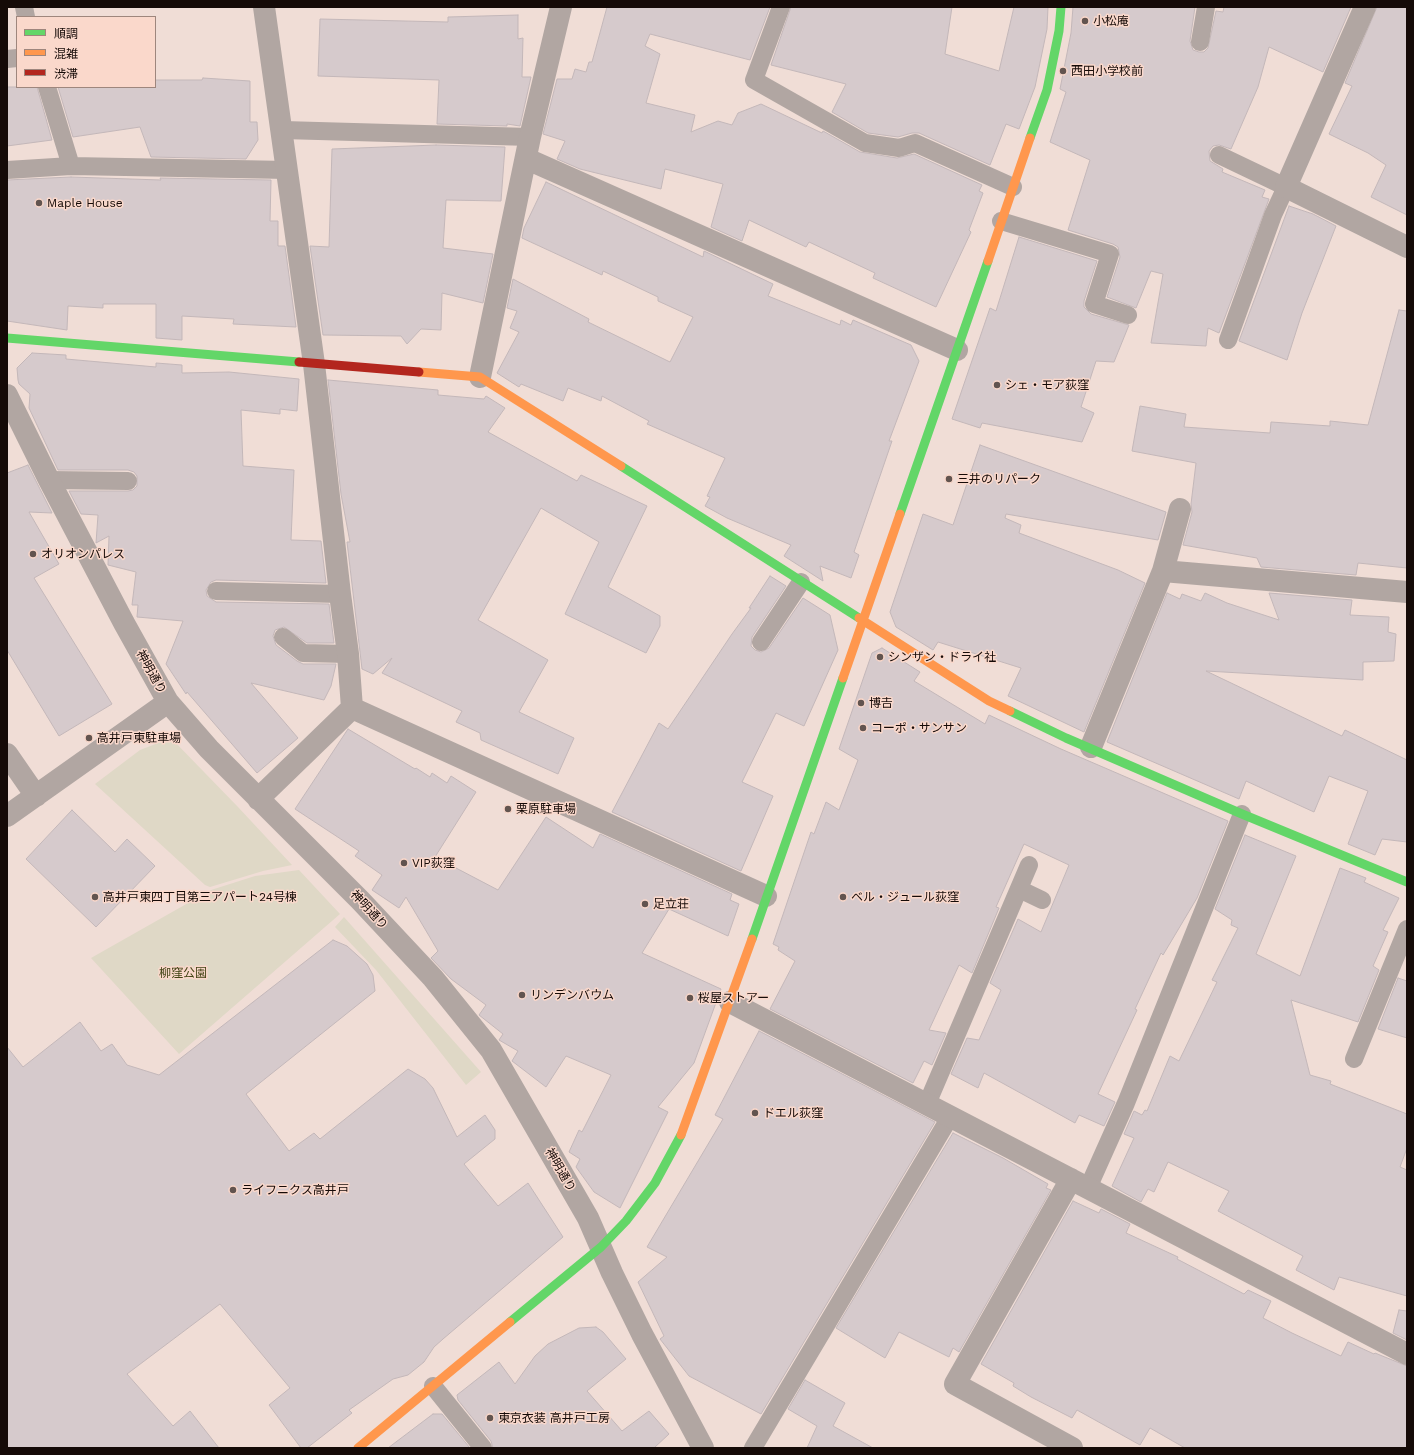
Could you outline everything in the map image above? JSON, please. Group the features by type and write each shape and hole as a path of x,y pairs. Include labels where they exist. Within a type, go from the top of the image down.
{"street":[{"path":"264,7 283,130 314,364 348,654 352,708"},
{"path":"480,377 527,159 530,137 561,7"},
{"path":"358,1448 601,1247 626,1221 655,1183 680,1137 730,1002 1047,90 1059,31 1061,7"},
{"path":"1365,7 1286,187 1407,247"},
{"path":"527,159 957,350"},
{"path":"7,338 480,377 989,701 1066,738 1091,747 1242,814 1407,882"},
{"name":"神明通り","path":"7,395 49,480 124,623 168,702 185,723 258,799 360,900 427,973 491,1050 588,1218 642,1334 702,1448"},
{"path":"1091,747 1163,571 1180,509"},
{"path":"1163,571 1407,592"},
{"path":"7,816 168,702"},
{"path":"352,708 766,896"},
{"path":"258,799 352,708"},
{"path":"7,754 36,796"},
{"path":"730,1002 1407,1354"},
{"path":"1072,1448 955,1384 1079,1184"}],"lane":[{"path":"781,7 754,80 865,143 899,148 915,143 1013,186"},
{"path":"1200,42 1206,7"},
{"path":"47,88 71,166"},
{"path":"283,130 530,137"},
{"path":"1219,155 1286,187 1273,215 1228,340"},
{"path":"7,170 71,166 288,170"},
{"path":"1002,221 1110,254 1094,304 1128,315"},
{"path":"49,480 128,481"},
{"path":"761,642 801,582"},
{"path":"216,591 340,594"},
{"path":"283,637 303,653 348,654"},
{"path":"1079,1184 1126,1102 1242,814"},
{"path":"927,1104 1029,865"},
{"path":"1019,889 1042,900"},
{"path":"1354,1059 1407,929"},
{"path":"753,1448 950,1116"},
{"path":"433,1386 483,1448"}],"green space":[{"path":"171,738 292,865 263,871 210,887 205,885 95,784 140,750"},
{"name":"柳窪公園","path":"299,870 340,914 179,1054 91,958 211,890 255,876"},
{"path":"344,917 481,1072 466,1085 376,970 335,927"}],"building":[{"path":"607,7 770,7 750,60 650,34 645,46 660,54 646,103 695,115 691,132 718,121 732,125 738,113 761,104 822,133 823,131 860,152 897,158 914,154 982,185 979,191 983,193 969,230 971,232 936,307 873,278 875,273 809,242 806,247 749,220 742,241 711,227 723,184 665,169 661,189 580,169 557,159 565,141 543,134 557,79 572,79 575,69 586,72 589,62 592,62"},
{"path":"791,7 952,7 945,54 999,71 1014,7 1048,7 1047,29 1035,87 1019,129 1006,124 990,165 919,133 912,133 898,137 868,133 832,112 846,84 771,65"},
{"path":"1073,7 1195,7 1190,41 1193,50 1204,52 1208,48 1216,11 1223,12 1224,7 1351,7 1323,72 1269,47 1258,87 1231,149 1219,145 1213,146 1209,151 1210,161 1223,169 1222,172 1265,190 1262,197 1269,199 1219,333 1208,328 1206,346 1151,343 1163,274 1151,271 1136,308 1107,297 1120,257 1118,247 1113,244 1068,230 1090,160 1050,142 1066,92 1060,89 1071,33"},
{"path":"1377,7 1407,7 1407,215 1371,197 1386,165 1368,153 1329,134 1352,86 1345,83"},
{"path":"518,15 518,39 523,38 522,77 531,77 520,126 507,124 507,126 437,124 439,80 318,76 320,19 448,22 448,17"},
{"path":"203,78 250,81 250,122 257,122 258,140 246,159 151,157 140,127 73,137 58,88 156,88 156,80 202,80"},
{"path":"7,87 37,88 52,140 7,146"},
{"path":"436,145 505,147 501,201 446,200 443,248 493,254 483,303 442,293 441,330 421,329 407,344 401,336 323,335 310,246 329,247 332,149"},
{"path":"71,177 161,180 160,178 271,180 270,221 278,221 278,246 285,246 296,327 233,324 234,319 182,316 182,340 156,338 156,304 103,304 103,308 68,306 67,330 7,321 7,180"},
{"path":"546,182 703,257 704,251 773,284 768,296 840,325 841,320 851,325 853,320 911,345 919,361 889,441 892,441 854,552 859,555 851,578 820,566 823,581 784,556 791,545 727,518 705,506 710,497 707,496 725,458 647,424 649,421 602,396 601,401 568,388 563,401 521,384 519,387 497,373 519,332 510,328 517,311 507,308 513,279 589,319 588,322 670,362 693,317 658,301 658,297 603,271 602,275 522,238 524,228"},
{"path":"1289,206 1313,214 1336,226 1302,313 1287,360 1239,341"},
{"path":"1019,237 1097,261 1084,301 1084,307 1091,314 1129,325 1114,362 1096,361 1081,407 1094,413 1082,442 982,423 980,428 952,419 990,308 996,311"},
{"path":"1399,310 1407,311 1407,568 1358,563 1356,575 1261,567 1257,558 1183,545 1192,512 1191,504 1196,463 1132,451 1140,406 1186,414 1184,427 1270,433 1271,422 1330,426 1330,421 1368,425"},
{"path":"32,353 66,355 66,359 156,367 156,363 182,365 182,373 229,372 299,379 297,411 280,409 280,414 241,410 243,466 294,470 291,540 321,541 326,583 216,580 211,582 206,590 207,596 216,602 329,604 334,643 307,643 284,627 275,630 273,636 276,645 303,664 336,664 331,686 324,700 251,683 298,738 257,773 187,692 186,694 166,664 183,621 137,617 138,605 132,605 136,572 108,565 109,536 96,543 98,515 81,514 69,491 133,490 137,486 137,476 134,472 128,470 58,470 29,408 30,394 19,384 18,380 17,368"},
{"path":"328,380 438,390 438,395 484,399 486,396 505,408 488,432 577,481 581,475 647,506 608,587 660,616 660,626 646,653 565,614 599,542 541,508 478,620 548,660 519,712 574,738 558,774 481,740 480,733 456,722 462,711 382,673 392,658 373,674 362,669 347,542 350,542 341,494"},
{"path":"980,445 1166,512 1158,540 1006,514 1005,518 1021,525 1019,533 1118,570 1145,583 1084,732 1008,696 1021,668 938,642 933,650 896,627 890,612 923,514 953,525"},
{"path":"28,465 52,513 29,512 59,564 34,578 112,704 59,736 7,650 7,473"},
{"path":"770,576 786,586 752,637 751,646 755,650 761,652 769,648 803,598 830,615 838,650 804,726 776,713 742,782 773,796 741,871 612,812 659,723 668,729 751,608 749,608"},
{"path":"1167,593 1180,599 1182,594 1201,601 1205,593 1227,603 1279,620 1269,593 1352,600 1350,615 1389,617 1388,632 1396,634 1394,661 1363,662 1363,680 1206,671 1342,736 1345,730 1407,760 1407,842 1382,839 1375,855 1348,844 1368,791 1329,776 1314,812 1246,781 1239,799 1107,742"},
{"path":"882,648 920,672 914,681 985,724 989,715 1061,749 1228,821 1197,898 1163,955 1161,953 1135,1009 1137,1010 1098,1094 1115,1102 1104,1126 1079,1115 1075,1123 984,1073 978,1088 951,1074 967,1038 979,1040 1001,990 990,983 1018,919 1041,932 1069,865 1024,844 996,907 999,908 972,973 959,965 929,1030 946,1033 932,1065 924,1061 913,1083 770,1009 795,961 778,950 779,947 773,944 811,832 814,834 826,802 839,810 858,760 839,749 872,653"},
{"path":"348,729 430,777 432,773 447,783 451,776 476,792 435,857 498,890 546,817 593,848 600,834 732,894 730,900 739,904 728,936 669,909 642,953 721,989 694,1063 658,1107 668,1112 620,1208 594,1192 576,1167 580,1159 569,1152 579,1130 582,1132 611,1075 566,1056 546,1087 512,1061 518,1051 499,1040 503,1034 479,1015 486,1005 451,979 431,958 438,951 406,897 399,908 372,890 382,875 355,856 359,851 295,809"},
{"name":"高井戸東四丁目第三アパート24号棟","path":"72,810 115,852 127,839 155,866 96,927 26,859"},
{"path":"1245,835 1296,856 1256,954 1300,976 1340,868 1366,878 1364,882 1399,898 1383,930 1388,932 1373,966 1379,970 1358,1022 1291,1000 1310,1075 1331,1081 1330,1084 1407,1114 1407,1148 1400,1167 1407,1170 1407,1296 1339,1277 1334,1290 1296,1270 1303,1256 1218,1211 1229,1191 1168,1162 1154,1192 1148,1189 1141,1202 1112,1186 1134,1138 1124,1134 1134,1111 1142,1115 1145,1110 1147,1111 1170,1056 1179,1061 1217,982 1212,980 1238,928 1231,925 1232,920 1215,909"},
{"name":"ライフニクス高井戸","path":"333,940 347,946 367,964 373,975 375,991 246,1094 289,1151 314,1133 320,1139 408,1069 425,1079 433,1088 457,1137 485,1115 495,1130 495,1139 464,1164 498,1206 528,1183 563,1237 434,1347 424,1362 408,1375 393,1379 349,1410 352,1413 307,1448 301,1448 269,1405 290,1388 220,1304 127,1374 173,1426 190,1411 219,1448 7,1448 7,1047 23,1067 80,1022 101,1051 112,1044 127,1065 159,1075"},
{"path":"1398,978 1407,981 1407,1038 1378,1029"},
{"path":"759,1031 935,1122 761,1414 689,1376 660,1339 664,1336 638,1282 667,1257 647,1247 723,1119 715,1115"},
{"path":"953,1133 1003,1158 1048,1184 1046,1188 1051,1190 959,1352 953,1348 949,1357 899,1332 885,1358 836,1328"},
{"path":"1073,1201 1099,1213 1101,1209 1130,1224 1126,1233 1178,1257 1177,1259 1244,1294 1248,1290 1271,1301 1263,1318 1292,1333 1341,1356 1348,1342 1374,1354 1375,1353 1407,1366 1407,1448 1185,1448 1150,1428 1140,1445 1077,1410 1072,1418 1031,1397 1013,1386 1014,1383 981,1364"},
{"path":"1399,1310 1407,1311 1407,1340 1393,1333"},
{"path":"596,1327 603,1332 626,1359 587,1391 622,1431 649,1411 669,1434 654,1448 493,1448 491,1441 458,1400 457,1395 499,1362 515,1384 535,1356 548,1344 579,1328"},
{"path":"805,1380 845,1403 833,1426 873,1448 807,1448 817,1426 788,1409"},
{"path":"433,1414 442,1414 470,1448 388,1448"}],"traffic: fast":[{"path":"1030,138 1047,90 1059,31 1061,7"},
{"path":"900,514 988,261"},
{"path":"7,338 299,362"},
{"path":"621,466 859,618"},
{"path":"752,939 843,678"},
{"path":"1010,711 1066,738 1242,814 1407,882"},
{"path":"510,1322 601,1247 626,1221 655,1183 681,1135"}],"traffic: slow":[{"path":"988,261 1030,138"},
{"path":"419,372 480,377 621,466"},
{"path":"843,678 900,514"},
{"path":"859,618 989,701 1010,711"},
{"path":"681,1135 752,939"},
{"path":"358,1448 510,1322"}],"traffic: jam":[{"path":"299,362 419,372"}],"place":[{"name":"小松庵","path":"1085,21"},
{"name":"西田小学校前","path":"1063,71"},
{"name":"Maple House","path":"39,203"},
{"name":"シェ・モア荻窪","path":"997,385"},
{"name":"三井のリパーク","path":"949,479"},
{"name":"オリオンパレス","path":"33,554"},
{"name":"シンザン・ドライ社","path":"880,657"},
{"name":"博𠮷","path":"861,703"},
{"name":"コーポ・サンサン","path":"863,728"},
{"name":"高井戸東駐車場","path":"89,738"},
{"name":"栗原駐車場","path":"508,809"},
{"name":"VIP荻窪","path":"404,863"},
{"name":"高井戸東四丁目第三アパート24号棟","path":"95,897"},
{"name":"ベル・ジュール荻窪","path":"843,897"},
{"name":"足立荘","path":"645,904"},
{"name":"リンデンバウム","path":"522,995"},
{"name":"桜屋ストアー","path":"690,998"},
{"name":"ドエル荻窪","path":"755,1113"},
{"name":"ライフニクス高井戸","path":"233,1190"},
{"name":"東京衣装 高井戸工房","path":"490,1418"}]}
